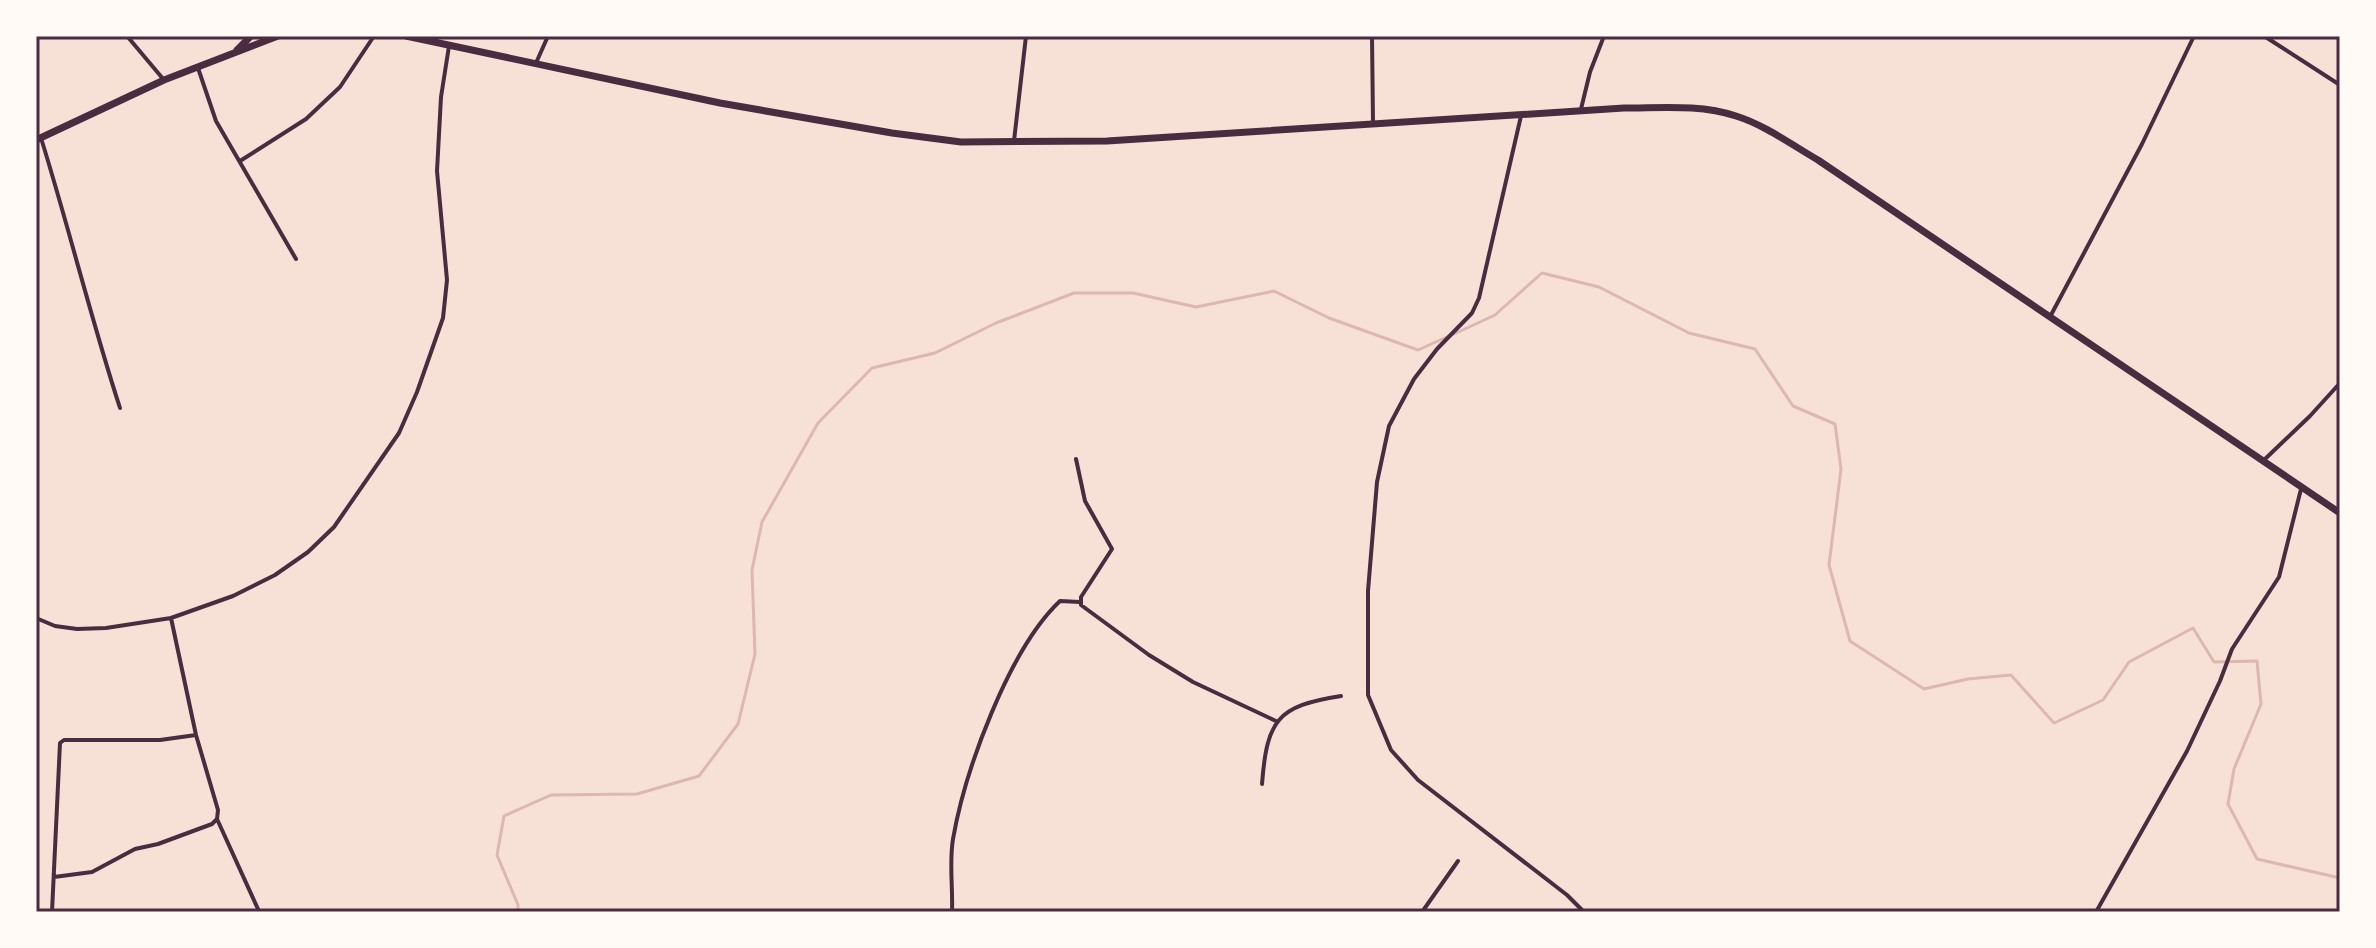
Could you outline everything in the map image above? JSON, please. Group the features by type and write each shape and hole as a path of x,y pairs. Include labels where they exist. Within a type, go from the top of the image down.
{"highway":[{"path":"232,54 251,36"},
{"path":"38,139 164,80 278,36"},
{"path":"406,36 720,103 961,142 1107,141 1686,107 1737,116 1762,126 1818,160 2340,513"}],"street":[{"path":"127,36 164,80"},
{"path":"240,161 306,119 340,87 374,36"},
{"path":"536,63 548,36"},
{"path":"1014,143 1026,36"},
{"path":"1372,36 1374,125"},
{"path":"1581,112 1590,72 1604,36"},
{"path":"2051,315 2142,144 2194,36"},
{"path":"2264,36 2340,85"},
{"path":"36,618 55,626 77,629 171,618 233,596 275,575 308,552 334,527 399,433 443,318 447,280 437,171 441,97 449,44"},
{"path":"198,68 216,121 296,259"},
{"path":"1521,116 1479,298 1472,313 1437,349 1414,379 1389,426 1377,482 1368,591 1368,695 1391,750 1418,780 1567,895 1584,912"},
{"path":"38,139 71,236 98,340 120,408"},
{"path":"2264,460 2340,383"},
{"path":"1076,459 1085,501 1112,549 1080,602"},
{"path":"2096,912 2187,751 2232,649 2279,577 2302,487"},
{"path":"952,912 952,840 977,751 999,693 1054,607 1060,601 1080,602"},
{"path":"1080,602 1149,655 1193,682 1276,721"},
{"path":"171,618 196,735 218,810 217,819 258,909"},
{"path":"1262,784 1264,754 1276,721 1307,701 1341,696"},
{"path":"52,912 60,743 64,740 160,740 196,735"},
{"path":"54,877 92,872 135,849 158,844 212,824 217,819"},
{"path":"1422,912 1458,861"}],"waterway":[{"path":"1454,334 1495,315 1542,273 1599,287 1689,333 1755,349 1793,406 1835,424 1841,469 1829,565 1850,641 1924,689 1968,679 2011,675 2054,723 2103,700 2129,662 2193,628 2214,662 2257,661 2261,704 2234,769 2228,804 2257,859 2340,878"},
{"path":"518,912 518,905 497,855 504,816 551,795 637,794 699,776 738,724 755,654 752,570 762,522 818,423 872,368 935,353 996,323 1074,293 1133,293 1196,307 1274,291 1329,318 1418,350 1447,337"}]}
